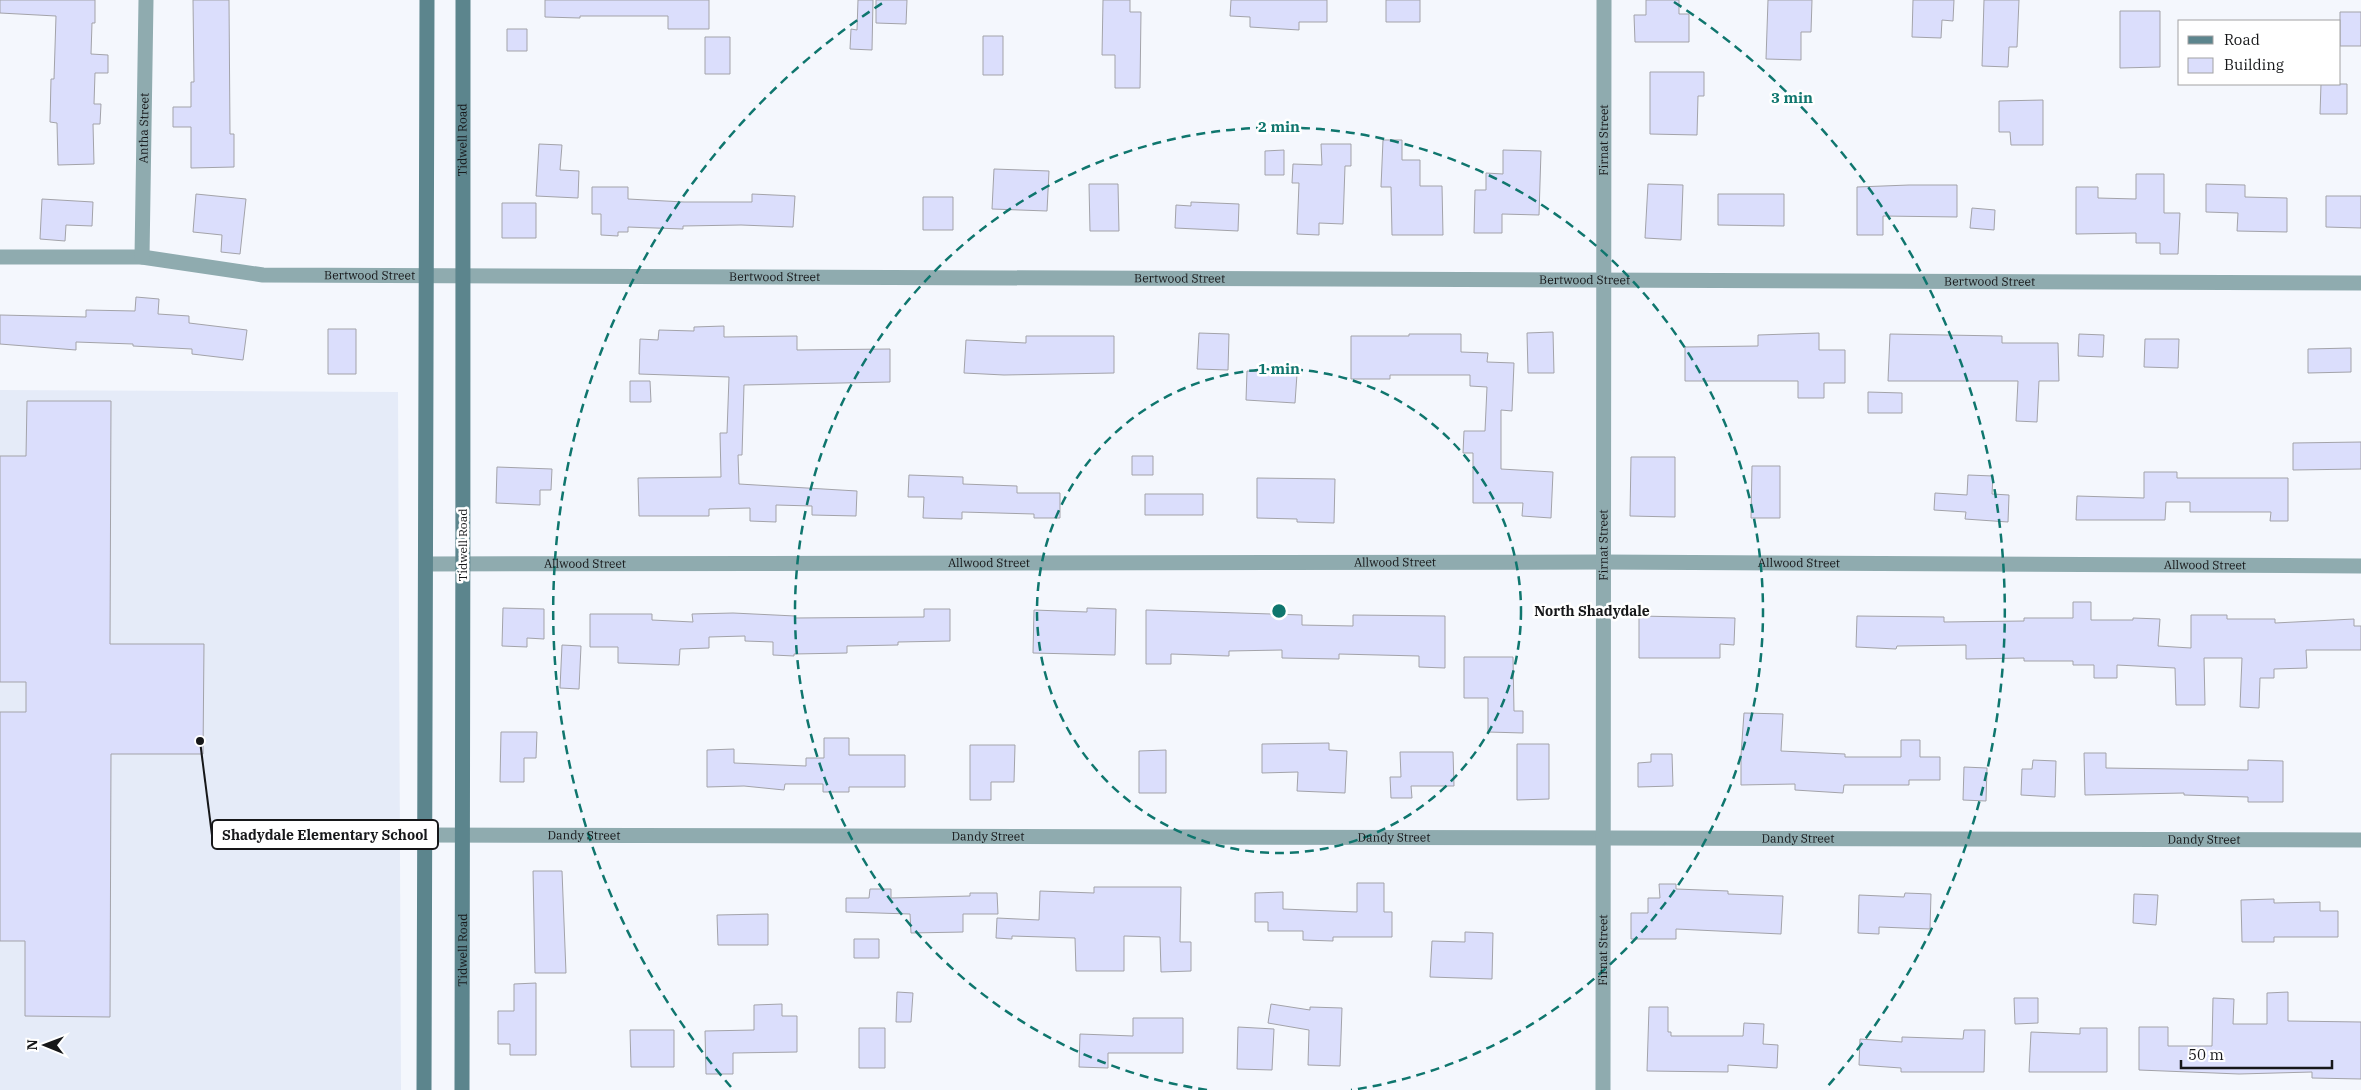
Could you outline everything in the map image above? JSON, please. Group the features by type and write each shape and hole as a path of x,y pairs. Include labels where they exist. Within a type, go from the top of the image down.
{"main road":[{"path":"424,1090 427,564 427,0"},
{"name":"Tidwell Road","path":"462,1090 464,835 464,382 461,274 463,0"}],"street":[{"name":"Antha Street","path":"142,257 146,0"},
{"name":"Firnat Street","path":"1603,1090 1604,0"},
{"name":"Bertwood Street","path":"0,257 142,257 263,275 461,274 1604,281 2361,283"},
{"name":"Allwood Street","path":"427,564 1604,562 2361,566"},
{"name":"Dandy Street","path":"426,835 2361,840"}],"shaded area":[{"path":"0,390 398,392 401,1090 0,1090"}],"building":[{"path":"0,0 95,0 95,23 92,23 91,54 108,55 108,73 95,73 94,104 101,104 100,124 93,124 94,164 58,165 57,123 50,122 51,79 54,79 56,16 0,13"},
{"path":"193,0 229,0 230,134 234,134 234,167 191,168 191,127 173,127 173,107 191,107 191,82 194,82"},
{"path":"545,0 709,0 709,29 668,29 668,16 545,17"},
{"path":"858,0 873,0 872,50 850,49 851,29 857,30"},
{"path":"876,0 907,0 906,24 876,23"},
{"path":"1103,0 1130,0 1130,12 1141,12 1140,88 1115,88 1115,55 1102,55"},
{"path":"1231,0 1327,0 1327,22 1299,22 1299,30 1250,27 1250,17 1230,16"},
{"path":"1386,0 1420,0 1420,22 1386,22"},
{"path":"1646,0 1679,0 1679,14 1689,14 1689,42 1635,42 1634,15 1646,15"},
{"path":"1768,0 1812,0 1811,32 1801,32 1801,60 1766,59"},
{"path":"1913,0 1954,0 1953,21 1942,20 1941,38 1912,37"},
{"path":"1984,0 2019,0 2017,47 2009,47 2008,67 1982,66"},
{"path":"2120,11 2160,11 2160,67 2120,68"},
{"path":"2340,12 2361,12 2361,46 2341,46"},
{"path":"507,29 527,29 527,51 507,51"},
{"path":"983,36 1003,36 1003,75 983,75"},
{"path":"705,37 730,37 730,74 705,74"},
{"path":"1650,72 1704,72 1704,96 1698,96 1697,135 1650,134"},
{"path":"2347,84 2347,114 2320,114 2321,85"},
{"path":"2043,100 2043,145 2011,145 2010,132 1999,132 1999,101"},
{"path":"1383,140 1402,140 1402,160 1420,160 1420,186 1442,186 1443,235 1392,235 1391,187 1381,187"},
{"path":"539,144 562,145 560,170 579,171 578,198 536,196"},
{"path":"1321,144 1351,144 1351,166 1345,166 1343,224 1319,223 1319,235 1297,234 1299,183 1292,183 1293,164 1322,165"},
{"path":"1284,150 1284,175 1265,175 1265,151"},
{"path":"1503,150 1541,151 1539,215 1502,214 1502,233 1474,233 1475,190 1486,190 1486,173 1503,174"},
{"path":"994,169 1049,171 1047,211 992,209"},
{"path":"2136,174 2164,174 2164,213 2180,213 2178,254 2160,254 2160,243 2136,243 2136,233 2076,234 2076,187 2098,187 2098,198 2136,199"},
{"path":"1089,184 1118,184 1119,231 1090,231"},
{"path":"1648,184 1683,185 1681,240 1645,238"},
{"path":"2206,184 2245,185 2245,197 2287,198 2287,232 2237,231 2238,213 2206,212"},
{"path":"1957,185 1957,217 1883,216 1883,235 1857,235 1857,187"},
{"path":"592,187 628,187 628,199 684,202 752,202 752,194 795,196 793,227 741,225 683,226 683,229 628,227 628,232 618,232 618,236 601,235 601,214 592,214"},
{"path":"196,194 246,199 240,254 221,252 222,235 193,232"},
{"path":"1718,194 1784,194 1784,226 1718,225"},
{"path":"2326,196 2361,196 2361,228 2326,227"},
{"path":"923,197 953,197 953,230 923,230"},
{"path":"42,199 93,202 92,226 66,225 65,241 40,239"},
{"path":"1191,202 1239,204 1238,231 1175,228 1176,205 1191,206"},
{"path":"502,203 536,203 536,238 502,238"},
{"path":"1972,208 1995,210 1994,230 1970,228"},
{"path":"136,297 159,299 158,314 189,316 189,323 247,330 243,360 192,354 192,349 133,346 133,344 76,342 76,350 0,344 0,315 86,317 86,310 135,311"},
{"path":"724,326 724,337 797,336 797,350 890,349 890,382 744,385 742,455 738,455 739,484 857,491 856,516 812,515 812,506 776,505 776,522 750,521 750,508 709,509 709,516 639,516 638,478 721,477 720,433 727,433 729,377 639,374 640,339 658,340 659,330 694,331 694,327"},
{"path":"328,329 356,329 356,374 328,374"},
{"path":"1553,332 1554,373 1528,373 1527,333"},
{"path":"1199,333 1229,334 1228,370 1197,369"},
{"path":"1819,333 1819,350 1845,350 1845,383 1824,383 1824,398 1798,398 1798,381 1685,381 1685,347 1758,346 1758,335"},
{"path":"1409,334 1461,334 1461,352 1488,353 1487,362 1514,363 1512,411 1501,410 1501,469 1553,472 1551,518 1522,516 1523,503 1473,503 1473,453 1463,453 1464,431 1485,431 1487,387 1470,386 1470,375 1390,375 1390,379 1351,379 1351,336 1409,336"},
{"path":"1890,334 2002,336 2002,343 2058,343 2059,381 2039,381 2037,422 2016,421 2018,381 1888,381"},
{"path":"2079,334 2104,335 2103,357 2078,356"},
{"path":"1026,336 1114,336 1114,373 1004,375 964,373 966,340 1026,343"},
{"path":"2145,339 2179,339 2178,368 2144,367"},
{"path":"2351,348 2351,372 2308,373 2308,349"},
{"path":"1247,371 1297,374 1295,403 1246,400"},
{"path":"630,381 650,381 651,402 630,402"},
{"path":"1868,392 1902,393 1902,413 1868,413"},
{"path":"27,401 111,401 110,644 204,644 203,754 111,754 110,1017 25,1016 25,941 0,941 0,712 26,712 26,682 0,682 0,456 26,456"},
{"path":"2361,442 2361,469 2293,470 2293,443"},
{"path":"1132,456 1153,456 1153,475 1132,475"},
{"path":"1631,457 1675,457 1675,517 1630,516"},
{"path":"1752,466 1780,466 1780,518 1751,518"},
{"path":"497,467 552,469 551,490 540,490 540,505 496,503"},
{"path":"2144,472 2177,472 2177,478 2288,478 2288,521 2270,521 2271,512 2190,512 2190,502 2166,502 2165,520 2076,520 2077,496 2144,498"},
{"path":"909,475 963,477 963,484 1017,486 1017,493 1060,493 1060,518 1034,518 1034,514 962,512 962,519 923,518 924,497 908,497"},
{"path":"1968,475 1993,476 1992,494 2009,495 2008,522 1965,519 1966,512 1934,510 1935,493 1967,495"},
{"path":"1257,478 1335,479 1334,523 1297,522 1297,519 1257,518"},
{"path":"1145,494 1203,494 1203,515 1145,515"},
{"path":"2073,602 2091,602 2091,620 2160,619 2158,646 2191,648 2191,615 2227,615 2227,619 2275,619 2275,623 2354,619 2354,626 2361,626 2361,650 2306,650 2307,668 2274,669 2274,678 2260,678 2259,708 2240,707 2242,658 2204,658 2205,705 2176,705 2175,668 2117,665 2117,678 2094,678 2094,665 2073,665 2073,661 2024,661 2024,658 1966,659 1966,645 1897,646 1896,649 1856,647 1857,616 1944,617 1944,622 2024,621 2024,618 2073,618"},
{"path":"503,608 544,609 544,639 527,638 527,647 502,646"},
{"path":"1087,608 1116,609 1115,655 1033,653 1034,610 1087,612"},
{"path":"924,609 950,609 950,641 898,642 898,645 847,646 847,653 794,654 794,656 773,655 773,642 745,641 745,636 709,637 709,648 680,649 679,665 618,663 618,647 590,647 590,614 652,614 652,620 693,622 692,614 733,613 795,616 795,618 924,617"},
{"path":"1146,610 1302,615 1302,625 1353,626 1353,615 1445,616 1445,668 1419,667 1419,656 1339,654 1339,659 1282,658 1282,650 1229,651 1229,656 1171,654 1171,664 1146,664"},
{"path":"1639,616 1735,618 1734,645 1720,644 1720,658 1639,658"},
{"path":"562,645 581,646 579,689 560,688"},
{"path":"1464,657 1513,657 1514,711 1523,711 1523,733 1488,732 1488,698 1464,698"},
{"path":"1744,713 1783,714 1781,751 1845,754 1845,757 1901,757 1901,740 1920,740 1920,757 1940,757 1940,780 1909,780 1909,785 1844,785 1843,793 1795,790 1795,784 1741,785"},
{"path":"501,732 537,732 536,758 524,758 524,782 500,782"},
{"path":"824,738 849,738 849,755 905,755 905,787 849,787 849,792 823,792 823,784 785,784 784,790 744,786 707,787 707,750 734,749 734,763 806,766 806,758 824,758"},
{"path":"1329,743 1329,750 1347,751 1345,793 1297,791 1298,772 1262,773 1262,744"},
{"path":"1517,744 1549,744 1549,799 1517,800"},
{"path":"970,745 1015,745 1014,782 991,782 991,800 970,800"},
{"path":"1166,750 1166,793 1139,793 1139,751"},
{"path":"1400,752 1453,752 1454,786 1411,786 1412,798 1391,798 1390,777 1401,777"},
{"path":"2084,753 2106,753 2106,768 2248,770 2248,760 2283,761 2283,802 2248,802 2248,797 2184,795 2184,793 2085,795"},
{"path":"1651,754 1672,754 1673,786 1638,787 1638,763 1651,762"},
{"path":"2033,760 2056,761 2055,797 2021,795 2022,769 2032,769"},
{"path":"1964,767 1987,768 1986,801 1963,800"},
{"path":"533,871 562,871 566,973 535,973"},
{"path":"1357,883 1384,883 1384,912 1392,912 1392,937 1333,937 1333,941 1303,940 1303,931 1268,931 1268,922 1255,922 1255,893 1283,892 1283,909 1357,912"},
{"path":"1659,884 1676,884 1676,889 1728,891 1728,894 1783,896 1781,934 1676,929 1676,939 1631,939 1631,913 1648,913 1648,898 1660,898"},
{"path":"1094,887 1181,887 1180,942 1191,942 1191,971 1161,972 1160,937 1124,936 1124,971 1076,971 1075,938 1012,936 1012,939 996,938 997,918 1039,920 1040,891 1094,893"},
{"path":"870,889 891,889 891,898 970,896 970,893 997,893 998,914 963,914 963,932 911,933 910,914 846,912 846,898 869,898"},
{"path":"1905,893 1931,894 1930,929 1879,927 1879,934 1858,933 1859,895 1904,897"},
{"path":"2134,894 2158,895 2156,925 2133,923"},
{"path":"2274,899 2274,903 2320,902 2320,911 2338,911 2338,937 2274,937 2274,942 2242,942 2241,900"},
{"path":"768,914 768,945 718,945 717,915"},
{"path":"1465,932 1493,933 1492,979 1430,977 1432,941 1465,942"},
{"path":"854,939 879,939 879,958 854,958"},
{"path":"536,983 536,1055 510,1055 510,1044 498,1044 498,1011 514,1011 514,984"},
{"path":"897,992 913,993 911,1022 896,1022"},
{"path":"2288,992 2288,1021 2361,1022 2361,1079 2312,1078 2312,1072 2239,1074 2139,1070 2139,1027 2168,1027 2168,1046 2212,1046 2213,998 2234,999 2233,1024 2267,1024 2267,993"},
{"path":"2014,998 2038,998 2038,1023 2015,1024"},
{"path":"782,1004 782,1016 797,1016 797,1052 733,1053 733,1074 706,1074 705,1031 754,1030 754,1005"},
{"path":"1271,1004 1310,1010 1310,1007 1342,1008 1340,1066 1308,1065 1309,1030 1268,1023"},
{"path":"1649,1007 1668,1007 1668,1032 1671,1032 1671,1036 1743,1036 1744,1023 1764,1024 1763,1044 1778,1045 1777,1068 1728,1065 1728,1072 1647,1071"},
{"path":"1133,1018 1183,1018 1183,1053 1108,1053 1108,1068 1079,1067 1080,1034 1133,1036"},
{"path":"1238,1027 1274,1029 1272,1070 1237,1069"},
{"path":"859,1028 885,1028 885,1068 859,1068"},
{"path":"2080,1028 2107,1028 2107,1072 2029,1072 2031,1032 2080,1034"},
{"path":"630,1030 674,1030 674,1067 631,1067"},
{"path":"1964,1030 1985,1030 1984,1072 1901,1072 1901,1068 1859,1065 1860,1039 1902,1042 1902,1037 1963,1039"}],"place":[{"name":"Shadydale Elementary School","path":"200,741"}],"district":[{"name":"North Shadydale","path":"1592,611"}]}
